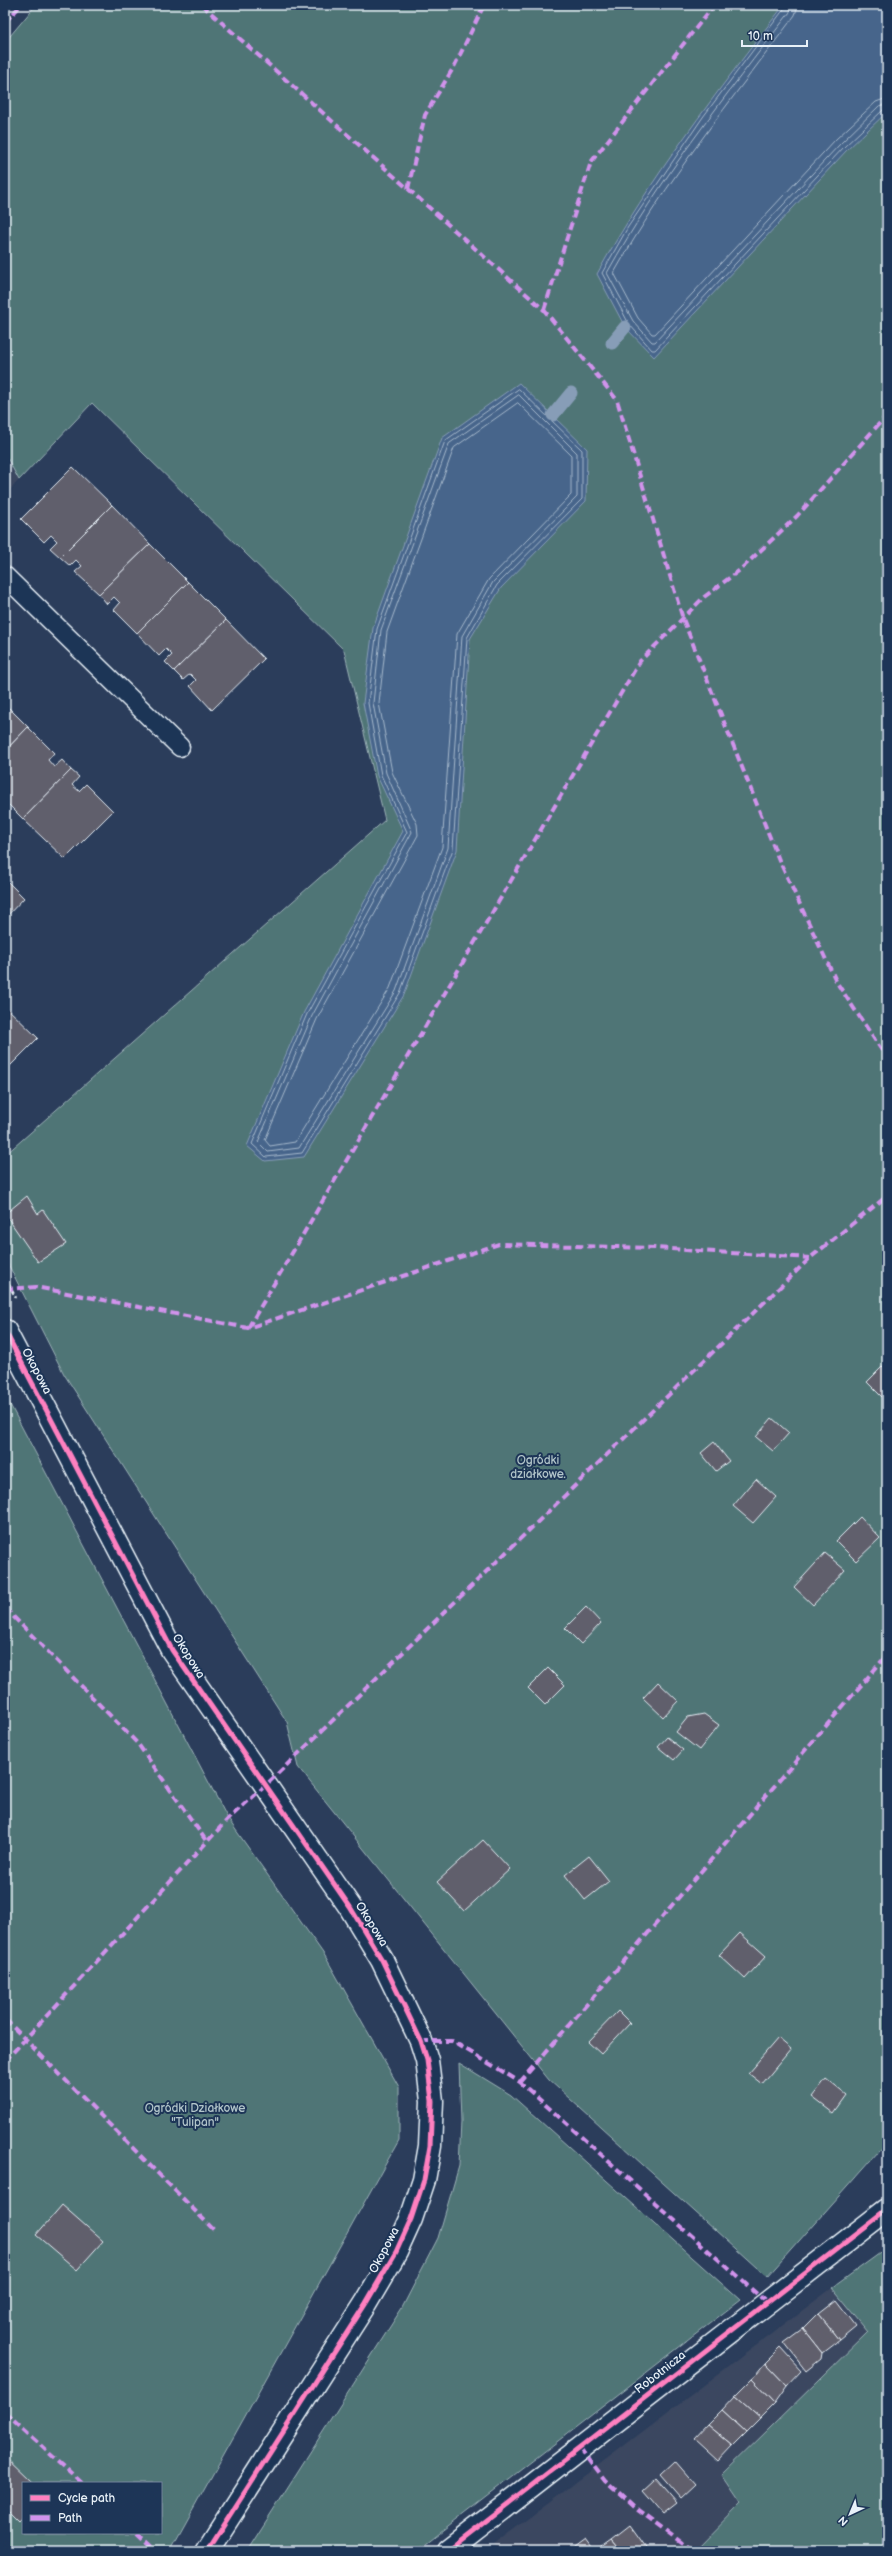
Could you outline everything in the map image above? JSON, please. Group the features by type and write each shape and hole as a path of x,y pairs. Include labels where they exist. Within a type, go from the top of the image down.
{"street":[{"name":"Okopowa","path":"5,1331 172,1650 350,1907 389,1974 421,2041 427,2060 432,2101 430,2146 424,2180 411,2219 396,2252 366,2303 206,2551"},
{"name":"Robotnicza","path":"447,2551 887,2210"}],"lane":[{"path":"5,576 180,747"}],"path":[{"path":"5,1278 17,1301"}],"shaded area":[{"path":"5,454 19,480 5,495"},
{"path":"832,2288 869,2332 722,2475 741,2503 694,2551 500,2551 493,2545"}],"green space":[{"name":"Ogródki działkowe.","path":"36,5 887,5 887,2142 767,2277 549,2080 298,1767 287,1722 64,1374 5,1258 5,1155 385,820 344,650 92,403 19,480 5,454 5,42"},
{"name":"Ogródki Działkowe \"Tulipan\"","path":"5,1395 228,1819 325,1956 399,2087 399,2140 170,2551 5,2551"},
{"path":"459,2063 511,2095 740,2300 416,2551 247,2551 402,2308 438,2238 459,2166 461,2121"},
{"path":"887,2248 887,2551 694,2551 741,2503 722,2475 868,2332 832,2288"}],"water":[{"path":"784,5 887,5 887,112 847,150 654,357 625,327 597,274 639,204 685,136"},
{"path":"519,383 587,449 586,501 501,588 470,639 457,850 404,995 304,1157 265,1161 247,1146 304,1012 403,831 377,776 363,703 373,628 442,438"}],"building":[{"path":"73,467 112,505 60,557 50,548 57,541 51,535 44,542 21,519"},
{"path":"112,505 150,544 99,594 75,572 82,566 76,560 70,566 60,557"},
{"path":"150,544 188,582 137,633 114,610 120,603 114,597 107,604 99,594"},
{"path":"188,582 226,620 174,671 165,662 172,655 166,649 159,656 137,633"},
{"path":"226,620 264,659 212,710 190,686 196,680 190,674 183,680 174,671"},
{"path":"5,704 28,727 5,751"},
{"path":"28,727 54,753 48,760 54,767 62,760 71,770 23,819 5,801 5,751"},
{"path":"71,770 79,777 72,785 79,791 86,784 113,811 65,859 23,819"},
{"path":"5,879 24,898 5,918"},
{"path":"5,1006 38,1038 5,1071"},
{"path":"27,1196 38,1214 43,1210 66,1244 38,1262 5,1214"},
{"path":"886,1363 887,1395 883,1398 867,1382"},
{"path":"772,1418 789,1433 773,1451 756,1437"},
{"path":"714,1442 729,1461 716,1471 701,1453"},
{"path":"756,1479 776,1497 753,1523 733,1506"},
{"path":"860,1517 880,1538 856,1561 836,1541"},
{"path":"825,1553 845,1570 813,1605 794,1587"},
{"path":"586,1607 601,1623 581,1644 565,1628"},
{"path":"548,1668 565,1685 545,1705 528,1688"},
{"path":"658,1682 678,1701 663,1717 643,1698"},
{"path":"704,1714 719,1725 699,1750 676,1732 688,1717"},
{"path":"667,1737 683,1750 674,1760 658,1747"},
{"path":"483,1840 510,1869 464,1911 437,1882"},
{"path":"589,1856 609,1881 585,1900 565,1875"},
{"path":"740,1933 766,1956 745,1979 719,1955"},
{"path":"618,2011 630,2023 601,2054 588,2042"},
{"path":"778,2038 791,2049 762,2084 748,2073"},
{"path":"826,2079 846,2095 833,2113 812,2097"},
{"path":"62,2205 103,2241 77,2270 36,2235"},
{"path":"836,2300 856,2326 839,2340 818,2314"},
{"path":"818,2314 839,2340 822,2353 803,2329"},
{"path":"803,2329 822,2353 821,2359 806,2371 784,2343"},
{"path":"780,2348 801,2371 787,2386 765,2363"},
{"path":"765,2363 787,2386 775,2403 752,2379"},
{"path":"752,2379 775,2403 760,2418 735,2396"},
{"path":"735,2396 760,2418 746,2432 722,2410"},
{"path":"722,2410 746,2432 732,2446 707,2425"},
{"path":"707,2425 732,2446 718,2461 694,2439"},
{"path":"5,2456 32,2482 22,2482 22,2518 18,2522 5,2509"},
{"path":"675,2461 695,2484 680,2498 660,2475"},
{"path":"656,2479 677,2503 663,2514 643,2491"},
{"path":"630,2525 648,2550 647,2551 622,2551 612,2539"},
{"path":"587,2539 596,2551 572,2550"},
{"path":"612,2539 622,2551 599,2551 598,2549"}],"waterway":[{"path":"612,343 625,327"},
{"path":"553,415 571,393"}],"marked path":[{"path":"5,22 21,5"},
{"path":"202,5 544,310 617,400 683,619 779,860 837,983 887,1058"},
{"path":"408,189 425,115 455,65 484,5"},
{"path":"544,310 591,162 714,5"},
{"path":"248,1328 640,661 704,597 740,570 797,516 887,415"},
{"path":"5,2061 228,1819 265,1786 810,1258 887,1196"},
{"path":"5,1289 36,1287 248,1328 499,1244 654,1248 810,1258"},
{"path":"5,1608 138,1744 207,1842"},
{"path":"520,2082 887,1655"},
{"path":"5,2019 216,2232"},
{"path":"421,2041 452,2041 520,2082 766,2302"},
{"path":"5,2413 81,2482"},
{"path":"580,2448 605,2481 638,2511 692,2551"},
{"path":"138,2534 156,2551"}],"cycle path":[{"path":"5,1331 172,1650 350,1907 382,1960 421,2041 427,2060 432,2101 430,2146 424,2180 411,2219 396,2252 366,2303 207,2551"},
{"path":"447,2551 887,2210"}]}
